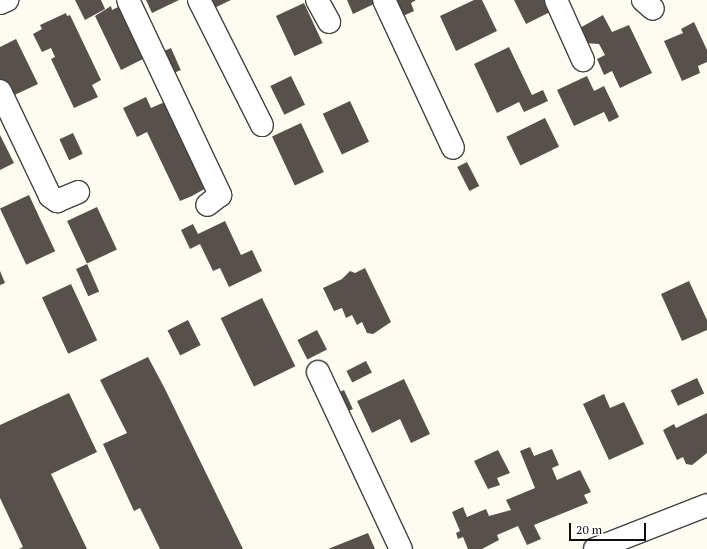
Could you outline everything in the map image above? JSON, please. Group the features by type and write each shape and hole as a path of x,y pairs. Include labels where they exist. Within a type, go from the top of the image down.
{"street":[{"path":"0,3 7,0"},
{"path":"128,0 220,195 207,205"},
{"path":"199,0 262,125"},
{"path":"317,0 329,22"},
{"path":"384,0 453,148"},
{"path":"556,0 583,60"},
{"path":"0,91 50,196 57,201 78,192"},
{"path":"318,372 401,549"},
{"path":"596,549 707,505"}],"building":[{"path":"75,0 101,0 105,9 85,20"},
{"path":"146,0 179,0 152,13"},
{"path":"207,0 231,0 212,9"},
{"path":"347,0 375,0 376,3 353,14"},
{"path":"395,0 416,0 411,3 414,11 403,16"},
{"path":"474,0 482,0 497,31 456,51 440,16"},
{"path":"514,0 549,0 554,10 526,24"},
{"path":"304,3 323,43 294,56 276,16"},
{"path":"122,5 147,57 121,70 95,16 111,6 112,10"},
{"path":"66,13 67,16 70,15 101,80 92,85 98,97 74,108 51,59 55,57 51,48 42,52 33,34 42,29 40,25"},
{"path":"603,15 612,32 629,25 652,73 620,88 612,71 604,75 597,59 605,55 599,44 585,43 578,29"},
{"path":"694,22 707,50 707,62 698,66 700,73 682,81 664,41 683,33 681,29"},
{"path":"16,39 38,84 8,98 0,82 0,47"},
{"path":"509,47 532,95 543,90 548,101 524,112 519,102 497,113 474,64"},
{"path":"171,48 181,70 169,75 159,53"},
{"path":"291,76 305,105 284,115 270,86"},
{"path":"587,76 594,91 604,86 619,117 609,122 604,112 574,126 557,90"},
{"path":"146,97 151,108 167,101 208,187 180,201 147,132 137,137 123,108"},
{"path":"350,101 369,142 342,154 323,114"},
{"path":"545,118 559,147 520,166 506,137"},
{"path":"301,123 324,172 295,185 272,137"},
{"path":"73,133 83,154 69,160 59,139"},
{"path":"0,135 14,163 0,170"},
{"path":"467,162 479,186 469,191 457,167"},
{"path":"29,195 55,251 26,265 0,209"},
{"path":"97,207 117,250 87,264 67,221"},
{"path":"225,221 241,255 252,250 262,271 229,287 220,268 213,271 200,244 190,249 181,230 193,224 198,234"},
{"path":"87,264 99,291 88,296 76,269"},
{"path":"365,268 391,322 373,334 367,333 362,322 357,325 352,315 346,318 342,308 334,311 323,288 342,279 350,271 355,273"},
{"path":"0,271 5,283 0,285"},
{"path":"689,281 707,320 707,330 682,341 661,294"},
{"path":"71,284 97,340 68,354 42,298"},
{"path":"262,298 295,366 254,386 221,318"},
{"path":"188,320 201,345 180,355 168,330"},
{"path":"317,330 327,350 307,360 297,340"},
{"path":"148,357 243,549 160,549 140,508 134,511 103,444 127,433 100,380"},
{"path":"366,361 372,373 352,383 346,371"},
{"path":"697,378 704,393 678,406 671,390"},
{"path":"404,379 430,434 411,443 400,419 372,433 357,401"},
{"path":"344,390 353,409 343,414 334,395"},
{"path":"69,393 97,452 51,474 87,549 19,549 23,547 0,498 0,425"},
{"path":"604,394 610,408 624,402 644,444 609,460 583,404"},
{"path":"707,413 707,453 692,465 686,464 683,457 677,460 663,430 674,424 676,428"},
{"path":"530,447 534,456 552,449 559,465 552,468 557,480 580,470 591,492 584,495 588,503 534,525 541,539 527,545 518,526 497,535 499,540 482,549 468,549 463,537 458,539 456,533 460,531 452,512 463,507 467,517 486,509 489,516 511,510 506,500 535,488 520,451"},
{"path":"498,450 510,473 497,478 500,485 488,489 474,461"},
{"path":"368,533 375,549 328,549"}]}
